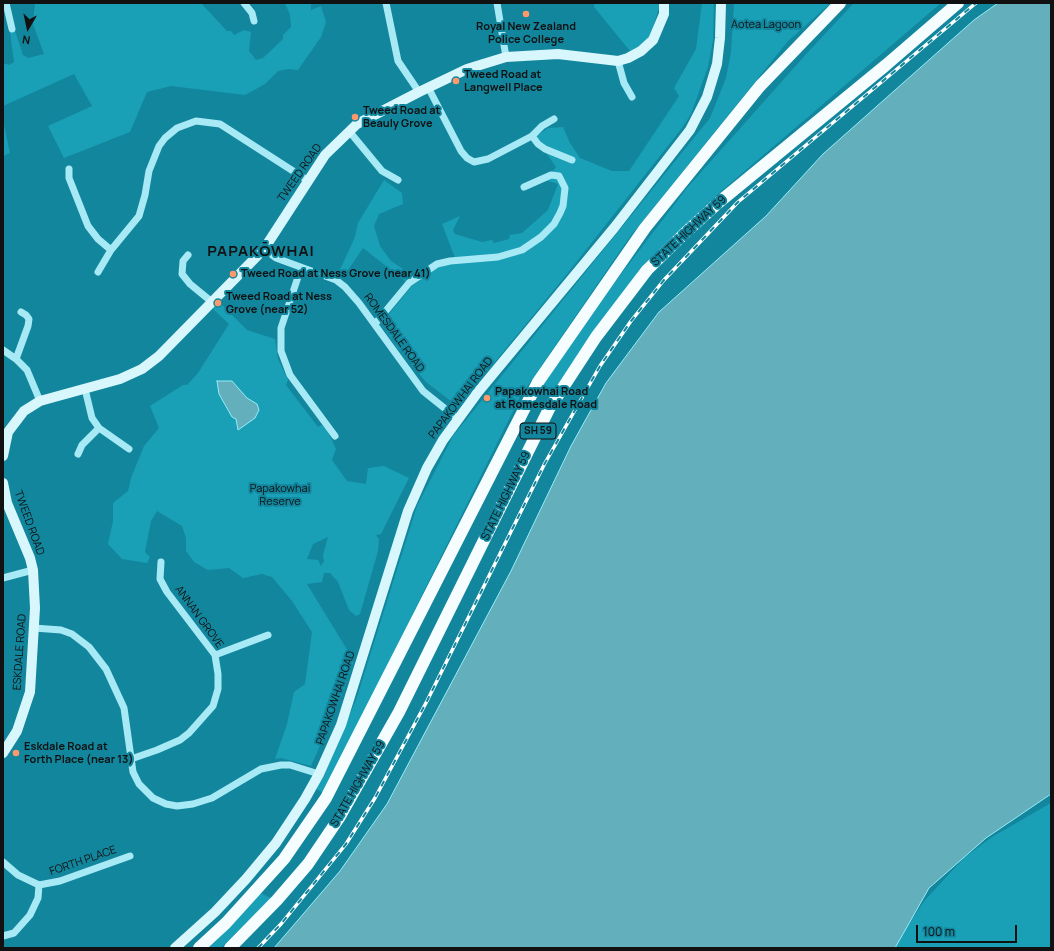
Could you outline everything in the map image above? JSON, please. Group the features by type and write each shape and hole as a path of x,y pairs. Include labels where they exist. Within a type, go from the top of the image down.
{"main road":[{"name":"STATE HIGHWAY 59","path":"198,948 226,923 284,859 326,798 542,376 645,228 760,86 840,3"},
{"name":"STATE HIGHWAY 59","path":"230,948 277,900 308,864 339,818 399,712 549,409 600,331 647,270 684,234 718,203 886,65 958,3"}],"street":[{"path":"6,3 12,29"},
{"path":"244,3 252,12 254,22"},
{"path":"386,3 398,61 418,92"},
{"path":"496,3 506,57"},
{"path":"632,97 624,84 618,61 641,51 653,40 664,14 664,3"},
{"name":"PAPAKOWHAI ROAD","path":"175,948 229,898 263,859 298,810 319,774 341,724 410,505 434,454 478,392 614,228 690,130 707,97 717,64 720,38 721,3"},
{"name":"TWEED ROAD","path":"3,456 8,432 24,411 40,401 120,379 142,369 159,356 264,249 307,180 325,155 357,124 428,87 467,69 506,57 558,54 618,61"},
{"path":"428,87 461,151 467,158 474,162 488,159 532,136 542,126 554,119"},
{"path":"98,272 111,250 139,216 145,195 149,171 159,146 165,138 177,128 196,121 220,124 307,180"},
{"path":"349,131 382,172 398,180"},
{"path":"532,136 538,144 545,149 572,160"},
{"path":"69,169 69,178 88,226 98,239 111,250"},
{"path":"375,324 409,283 438,264 450,261 498,257 522,250 541,237 554,224 560,213 563,206 565,188 559,176 551,175 524,187"},
{"name":"ROMESDALE ROAD","path":"264,249 276,258 336,280 345,287 375,324 423,391 458,419"},
{"path":"188,255 183,261 182,274 190,284 212,302"},
{"path":"301,268 281,328 281,351 290,375 335,436"},
{"path":"16,359 29,320 26,315 21,312"},
{"path":"3,350 16,359 27,370 40,401"},
{"path":"85,389 92,418 98,428 129,449"},
{"path":"78,454 82,445 98,428"},
{"name":"TWEED ROAD","path":"3,483 7,503 27,548 33,570"},
{"name":"ANNAN GROVE","path":"131,759 158,750 180,740 189,733 211,707 218,689 218,674 215,655 160,579 161,562"},
{"path":"3,578 33,570"},
{"name":"ESKDALE ROAD","path":"3,753 18,731 29,697 34,628 33,570"},
{"path":"34,628 67,632 89,647 108,672 122,700 131,759 136,778 148,793 166,804 177,806 193,804 212,798 253,773 273,766 290,765 319,774"},
{"path":"215,655 268,635"},
{"name":"FORTH PLACE","path":"3,862 18,875 39,885 60,882 130,856"},
{"path":"3,936 14,933 30,915 38,898 39,885"}],"green space":[{"path":"35,3 201,3 227,31 231,31 234,35 244,30 251,32 249,51 256,60 263,58 283,39 283,35 291,27 290,15 285,3 311,3 311,10 321,6 326,22 321,37 298,70 288,69 278,71 265,84 245,95 171,86 147,92 130,132 64,158 48,126 92,106 74,74 3,106 3,63 9,65 14,62 10,32 15,31 23,55 28,58 44,54 33,24"},
{"path":"594,3 659,3 659,8 650,36 637,48 630,51 594,7"},
{"path":"702,3 714,3 713,40 708,67 691,114 682,128 567,274 490,368 456,405 426,382 396,346 381,324 411,287 439,266 455,258 442,224 460,216 453,230 455,234 482,242 492,240 494,243 509,239 510,235 522,233 548,210 558,184 545,180 556,167 535,137 548,128 563,127 570,143 580,158 612,171 629,171 679,96 674,88 696,49"},
{"name":"Aotea Lagoon","path":"734,3 831,3 788,41 629,238 520,397 324,793 316,789 356,700 417,506 453,436 710,118 726,78 731,52"},
{"path":"854,3 941,3 718,194 641,267 556,389 540,385 599,303 687,188 808,52"},
{"path":"3,120 10,153 3,156"},
{"path":"384,180 402,193 403,204 379,214 374,226 380,246 391,261 412,275 405,281 363,248 342,279 337,276 355,237 358,223"},
{"name":"Papakowhai Reserve","path":"219,302 247,330 275,339 278,359 288,380 286,385 318,427 322,425 327,430 336,449 332,460 347,481 366,484 368,468 384,466 409,478 381,534 376,535 379,539 378,551 360,614 356,616 349,610 338,582 330,573 324,573 322,582 307,584 354,661 343,693 311,766 281,758 275,759 287,724 294,692 305,684 312,632 292,601 272,577 262,574 243,578 229,568 208,570 194,562 186,551 186,538 182,526 157,511 151,521 145,552 150,557 147,563 122,559 108,544 113,521 113,503 128,491 131,478 144,446 159,428 150,406 183,385 187,385 198,373 229,324 213,309","holes":["217,381 232,381 247,398 257,404 238,430 236,419 232,417 219,394","328,537 323,555 324,561 321,566 318,560 307,559 313,544"]},
{"path":"1051,803 1051,948 895,948 925,900 964,858 992,837"},
{"path":"260,893 271,898 221,948 206,948"}],"shaded area":[{"path":"998,3 1051,3 1051,794 986,838 929,888 895,948 274,948 340,871 387,804 511,571 571,446 606,383 659,312 766,216 823,154 974,20"},
{"path":"217,381 232,381 247,398 257,404 259,410 255,418 238,430 236,419 232,417 219,394"}],"railway":[{"path":"258,948 281,924 346,844 375,798 427,701 545,463 600,366 631,321 664,280 738,202 976,3"}],"place":[{"name":"Royal New Zealand Police College","path":"526,14"},
{"name":"Tweed Road at Langwell Place","path":"456,81"},
{"name":"Tweed Road at Beauly Grove","path":"355,117"},
{"name":"Tweed Road at Ness Grove (near 41)","path":"233,274"},
{"name":"Tweed Road at Ness Grove (near 52)","path":"218,303"},
{"name":"Papakowhai Road at Romesdale Road","path":"487,398"},
{"name":"Eskdale Road at Forth Place (near 13)","path":"16,753"}],"district":[{"name":"PAPAKŌWHAI","path":"261,252"}]}
